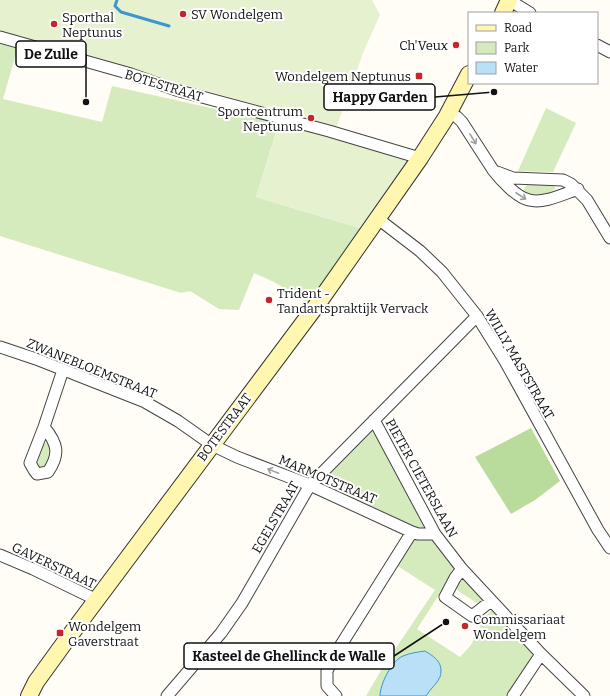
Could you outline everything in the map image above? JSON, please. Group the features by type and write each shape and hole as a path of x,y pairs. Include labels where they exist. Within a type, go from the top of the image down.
{"street":[{"path":"503,12 509,0 528,12"},
{"name":"BOTESTRAAT","path":"0,37 131,74 176,90 420,158"},
{"path":"598,46 610,52"},
{"name":"BOTESTRAAT","path":"29,696 36,682 129,555 319,302 420,158 448,113 468,76"},
{"path":"448,113 457,117 462,122 493,170 520,196 528,200 544,200 578,189"},
{"path":"493,170 504,175 518,178 562,180 571,184 578,189 595,212 610,238"},
{"name":"WILLY MASTSTRAAT","path":"377,218 420,251 442,272 477,316 505,361 598,530 610,548"},
{"name":"EGELSTRAAT","path":"167,696 221,633 242,603 310,485 477,316"},
{"name":"ZWANEBLOEMSTRAAT","path":"0,347 145,402 178,421 212,445"},
{"path":"44,427 63,370"},
{"name":"PIETER CIETERSLAAN","path":"374,420 435,534 462,569 491,601 541,654 584,696"},
{"name":"MARMOTSTRAAT","path":"212,445 310,485 412,532 418,534 435,534"},
{"path":"336,696 327,686 327,671 334,656 412,532"},
{"name":"GAVERSTRAAT","path":"0,555 97,600"},
{"path":"462,569 455,578 445,597 472,616 491,601"},
{"path":"514,696 541,654"}],"green space":[{"name":"Sportcentrum Neptunus","path":"0,0 372,0 380,15 363,53 333,137 408,161 363,229 256,197 283,112 8,36 0,30"},
{"path":"0,38 19,43 3,99 102,122 112,86 279,123 256,197 363,229 308,303 274,282 254,273 239,310 219,309 190,291 181,293 0,236"},
{"path":"546,108 576,123 553,172 518,171"},
{"path":"529,182 554,185 555,189 544,195 536,196 524,193 524,189"},
{"path":"531,428 560,481 535,500 511,514 475,457"},
{"path":"375,431 455,565 453,573 417,629 460,657 471,645 485,617 492,610 532,650 532,658 507,696 366,696 383,667 435,590 396,565 417,532 323,486 328,475 342,459 369,432"},
{"path":"47,442 53,447 48,467 39,468 37,463 43,445"},
{"path":"463,575 483,601 477,603 458,591 456,584"}],"water":[{"path":"425,651 438,661 441,668 439,680 426,696 380,696 382,685 387,673 399,658"}],"waterway":[{"path":"117,0 115,6 121,12 169,26"}],"place":[{"name":"SV Wondelgem","path":"183,14"},
{"name":"Sporthal Neptunus","path":"54,24"},
{"name":"Ch'Veux","path":"456,45"},
{"name":"Wondelgem Neptunus","path":"419,76"},
{"name":"Happy Garden","path":"494,92"},
{"name":"De Zulle","path":"86,102"},
{"name":"Sportcentrum Neptunus","path":"311,118"},
{"name":"Trident - Tandartspraktijk Vervack","path":"269,300"},
{"name":"Kasteel de Ghellinck de Walle","path":"446,622"},
{"name":"Commissariaat Wondelgem","path":"465,626"},
{"name":"Wondelgem Gaverstraat","path":"60,633"}]}
